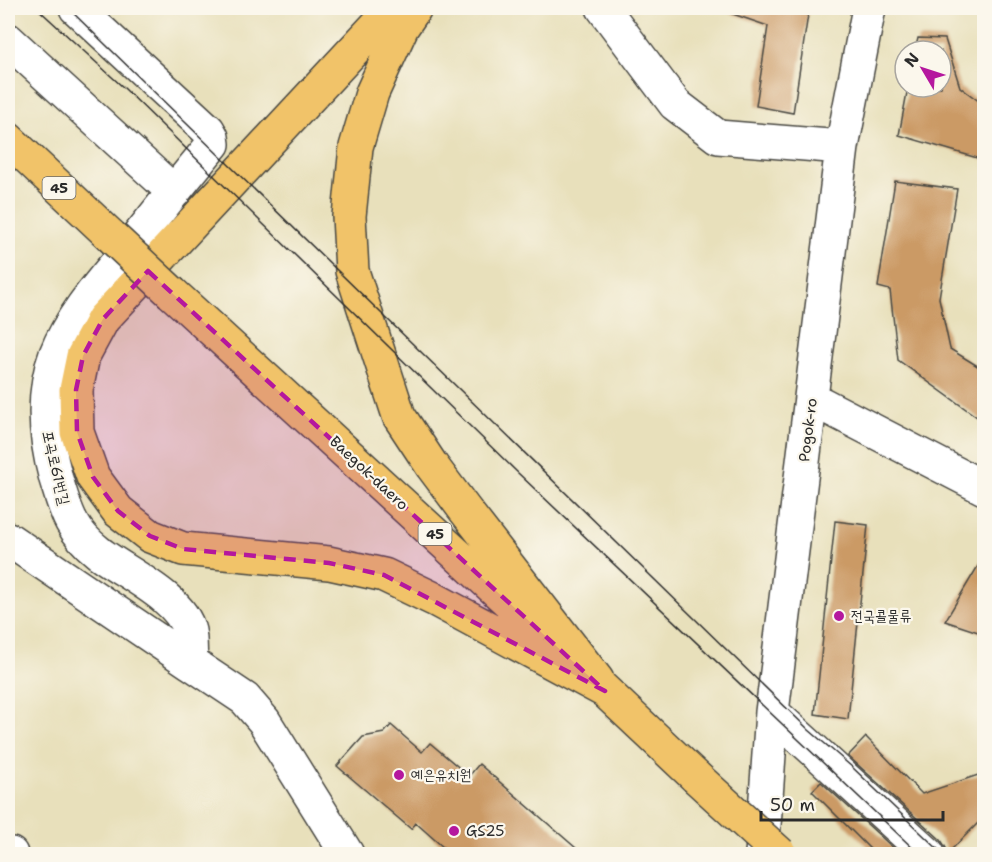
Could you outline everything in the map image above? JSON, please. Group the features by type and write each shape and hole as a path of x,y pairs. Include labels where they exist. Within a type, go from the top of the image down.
{"main road":[{"path":"393,8 103,319 83,356 76,390 77,432 93,477 118,511 150,536 183,549 329,563 384,575 434,599 605,691"},
{"path":"415,8 402,27 372,93 356,147 349,216 352,271 399,416 432,466 605,691"},
{"name":"Baegok-daero","path":"8,139 780,855"}],"street":[{"name":"포곡로61번길","path":"76,8 208,130 212,137 213,144 75,318 56,354 48,387 46,424 52,463 66,511 75,531 97,552 158,593 178,611 188,629 191,663"},
{"path":"603,8 675,104 718,137 842,147"},
{"name":"Pogok-ro","path":"762,855 772,712 842,147 869,8"},
{"path":"8,40 174,192"},
{"path":"812,399 984,488"},
{"path":"8,539 245,699 264,721 347,855"},
{"path":"772,712 928,855"}],"highlighted area":[{"path":"148,271 605,691 384,575 329,563 183,549 150,536 118,511 93,477 77,432 76,390 83,356 103,319"}],"building":[{"path":"725,8 809,8 793,113 756,106 768,26 724,11"},
{"path":"953,65 960,87 984,105 984,160 899,135 906,99 953,99"},
{"path":"895,181 957,189 939,298 950,349 984,370 984,422 898,360 890,290 878,287"},
{"path":"835,521 868,525 848,719 815,714"},
{"path":"984,556 984,634 945,621"},
{"path":"391,725 422,752 430,743 469,776 479,764 584,855 452,855 416,823 411,829 337,766 363,737 384,733"},
{"path":"866,737 922,794 984,773 984,817 946,855 946,848 941,840 848,756"},
{"path":"821,782 901,855 876,855 812,791"}],"tram line":[{"path":"37,8 124,88 518,473 919,854"},
{"path":"68,8 809,730 852,767 943,854"}],"place":[{"name":"전국콜물류","path":"839,616"},
{"name":"예은유치원","path":"399,775"},
{"name":"GS25","path":"454,831"}]}
